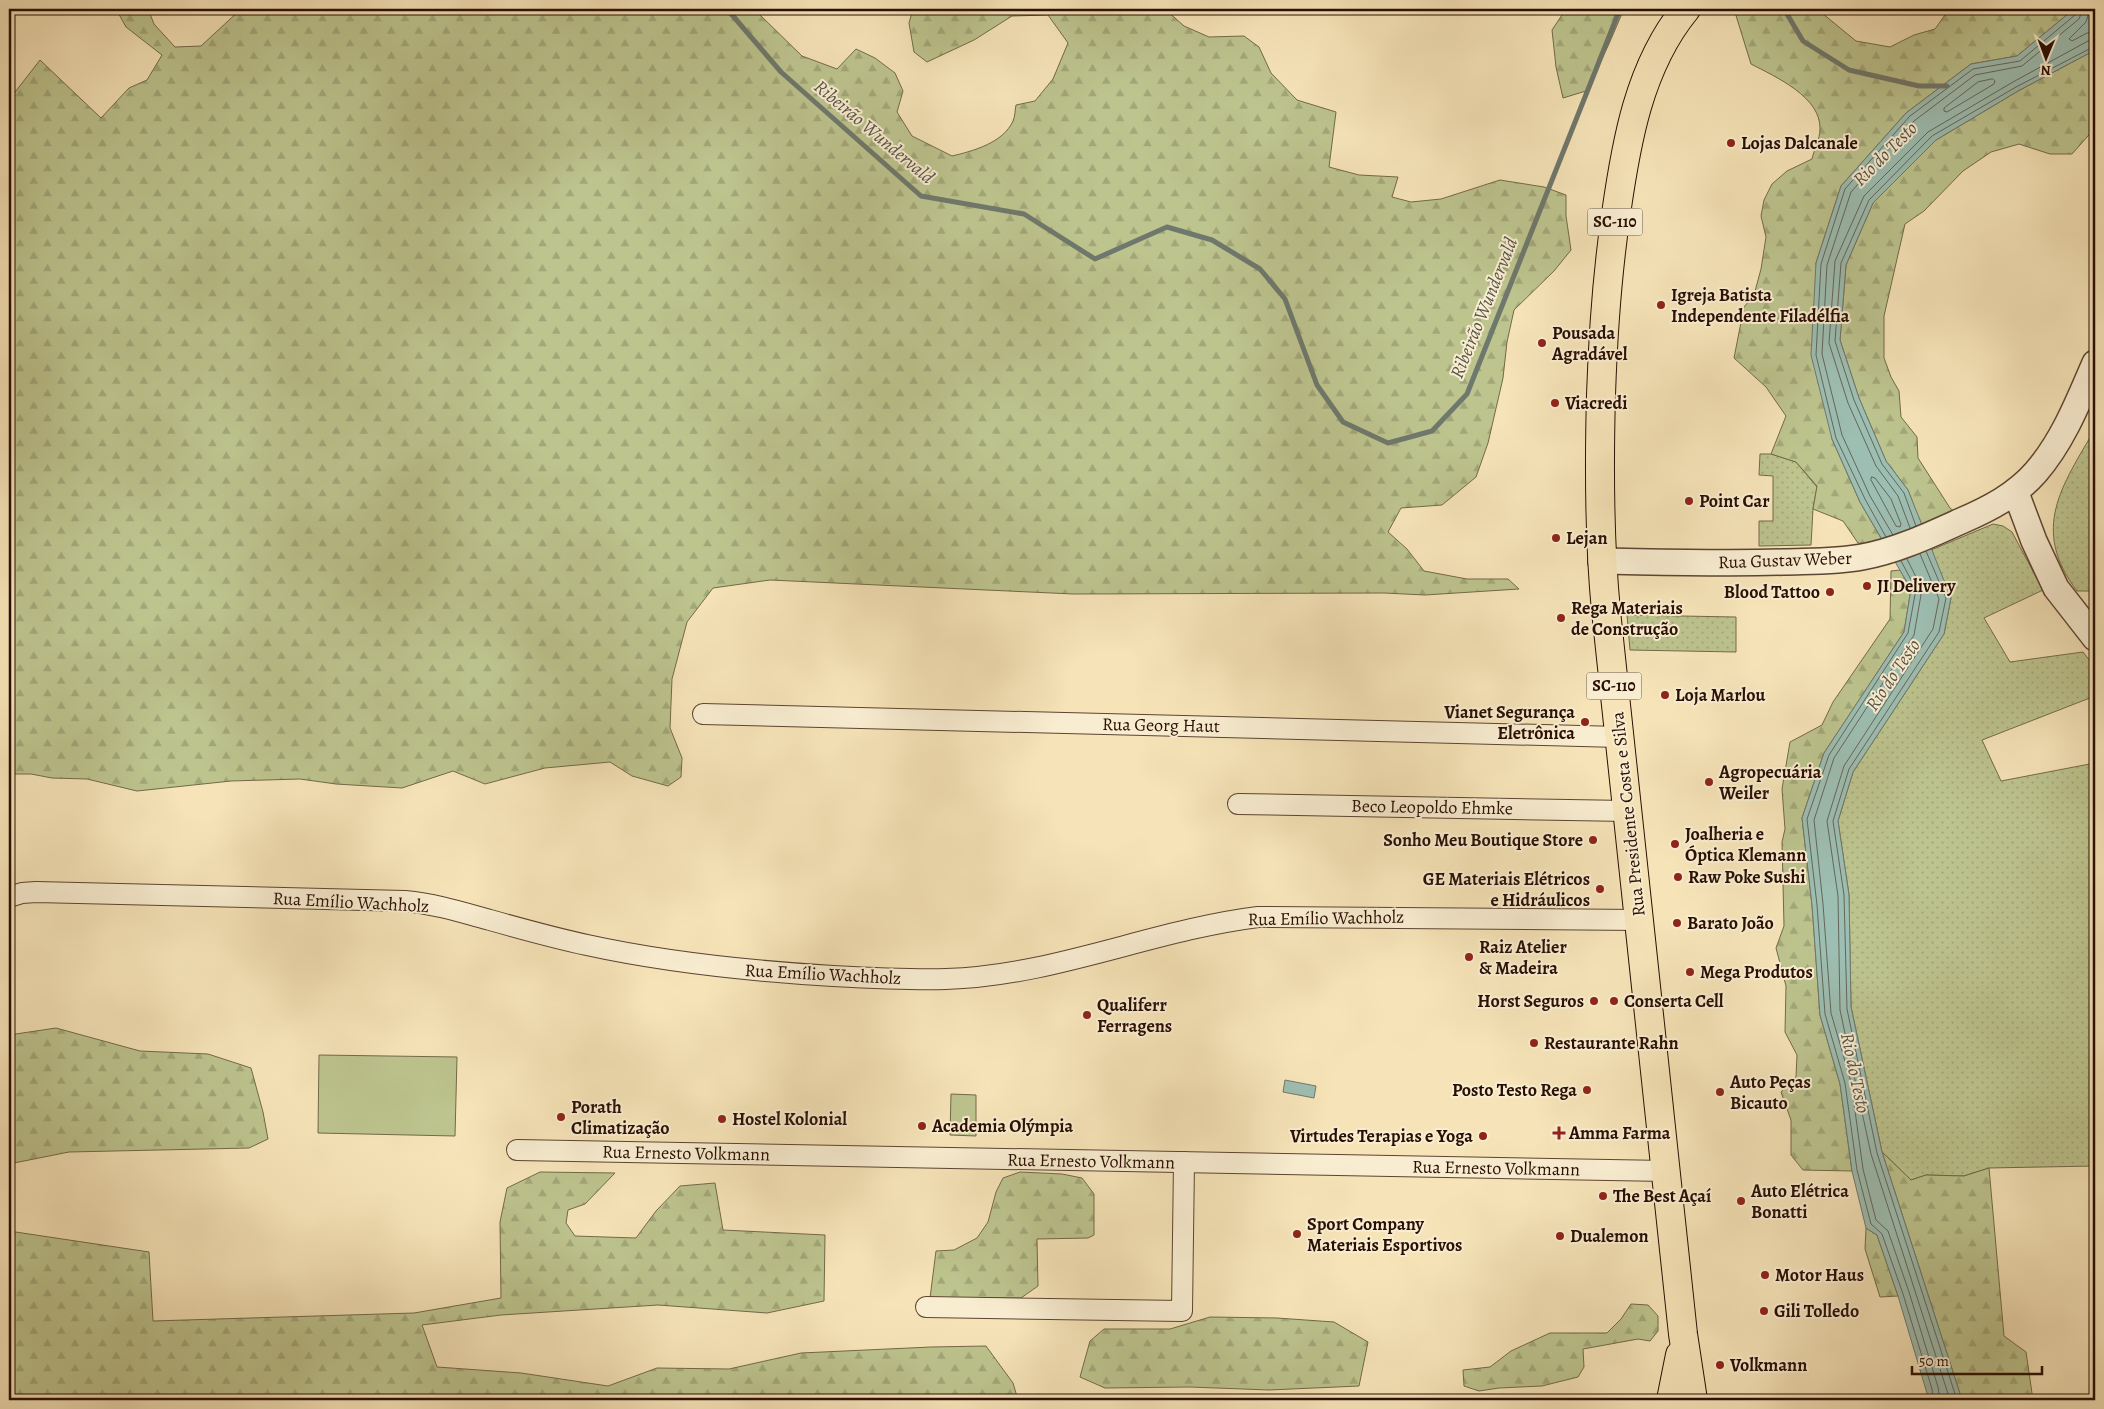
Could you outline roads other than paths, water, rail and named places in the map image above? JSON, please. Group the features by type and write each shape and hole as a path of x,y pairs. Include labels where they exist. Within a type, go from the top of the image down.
{"main road":[{"name":"Rua Presidente Costa e Silva","path":"1686,9 1664,39 1638,102 1620,184 1604,316 1600,449 1601,562 1683,1334 1693,1400"},
{"name":"Rua Presidente Costa e Silva","path":"1671,1400 1683,1334"}],"street":[{"name":"Rua Gustav Weber","path":"1601,562 1747,563 1833,560 1862,557 1886,551 1931,535 1983,511 2016,493 2036,472 2090,389 2095,362"},
{"path":"2016,493 2037,549 2056,588 2095,638"},
{"name":"Rua Georg Haut","path":"703,714 1619,737"},
{"name":"Beco Leopoldo Ehmke","path":"1238,804 1627,811"},
{"name":"Rua Emílio Wachholz","path":"9,898 22,893 36,892 406,901 453,908 516,928 588,945 701,966 779,973 906,979 949,979 1010,972 1205,926 1258,917 1639,920"},
{"name":"Rua Ernesto Volkmann","path":"516,1150 1666,1171"},
{"path":"926,1307 1182,1311 1184,1162"}],"water":[{"name":"Rio do Testo","path":"2074,9 2095,9 2095,50 2018,91 1936,140 1873,203 1846,265 1840,340 1859,398 1886,461 1908,490 1951,598 1944,634 1853,772 1838,821 1849,895 1851,1007 1882,1152 1962,1400 1929,1400 1898,1296 1877,1235 1866,1228 1852,1171 1840,1084 1820,1015 1812,905 1802,818 1824,753 1904,632 1911,589 1860,502 1832,439 1811,355 1816,263 1841,186 1906,113 1971,64 2017,56"},
{"path":"1285,1080 1316,1086 1314,1098 1283,1092"}],"waterway":[{"name":"Ribeirão Wundervald","path":"727,9 781,72 921,196 1024,214 1095,259 1167,227 1212,240 1260,269 1285,299 1317,385 1343,422 1388,443 1432,431 1467,394 1620,9"},
{"name":"Ribeirão Wundervald","path":"1784,9 1803,41 1849,70 1919,86 1947,86"}],"place":[{"name":"Lojas Dalcanale","path":"1731,143"},
{"name":"Igreja Batista Independente Filadélfia","path":"1661,305"},
{"name":"Pousada Agradável","path":"1542,343"},
{"name":"Viacredi","path":"1555,403"},
{"name":"Point Car","path":"1689,501"},
{"name":"Lejan","path":"1556,538"},
{"name":"JI Delivery","path":"1867,586"},
{"name":"Blood Tattoo","path":"1830,592"},
{"name":"Rega Materiais de Construção","path":"1561,618"},
{"name":"Loja Marlou","path":"1665,695"},
{"name":"Vianet Segurança Eletrônica","path":"1585,722"},
{"name":"Agropecuária Weiler","path":"1709,782"},
{"name":"Sonho Meu Boutique Store","path":"1593,840"},
{"name":"Joalheria e Óptica Klemann","path":"1675,844"},
{"name":"Raw Poke Sushi","path":"1678,877"},
{"name":"GE Materiais Elétricos e Hidráulicos","path":"1600,889"},
{"name":"Barato João","path":"1677,923"},
{"name":"Raiz Atelier & Madeira","path":"1469,957"},
{"name":"Mega Produtos","path":"1690,972"},
{"name":"Horst Seguros","path":"1594,1001"},
{"name":"Conserta Cell","path":"1614,1001"},
{"name":"Qualiferr Ferragens","path":"1087,1015"},
{"name":"Restaurante Rahn","path":"1534,1043"},
{"name":"Posto Testo Rega","path":"1587,1090"},
{"name":"Auto Peças Bicauto","path":"1720,1092"},
{"name":"Porath Climatização","path":"561,1117"},
{"name":"Hostel Kolonial","path":"722,1119"},
{"name":"Academia Olýmpia","path":"922,1126"},
{"name":"Amma Farma","path":"1559,1133"},
{"name":"Virtudes Terapias e Yoga","path":"1483,1136"},
{"name":"The Best Açaí","path":"1603,1196"},
{"name":"Auto Elétrica Bonatti","path":"1741,1201"},
{"name":"Sport Company Materiais Esportivos","path":"1297,1234"},
{"name":"Dualemon","path":"1560,1236"},
{"name":"Motor Haus","path":"1765,1275"},
{"name":"Gili Tolledo","path":"1764,1311"},
{"name":"Volkmann","path":"1720,1365"}]}
